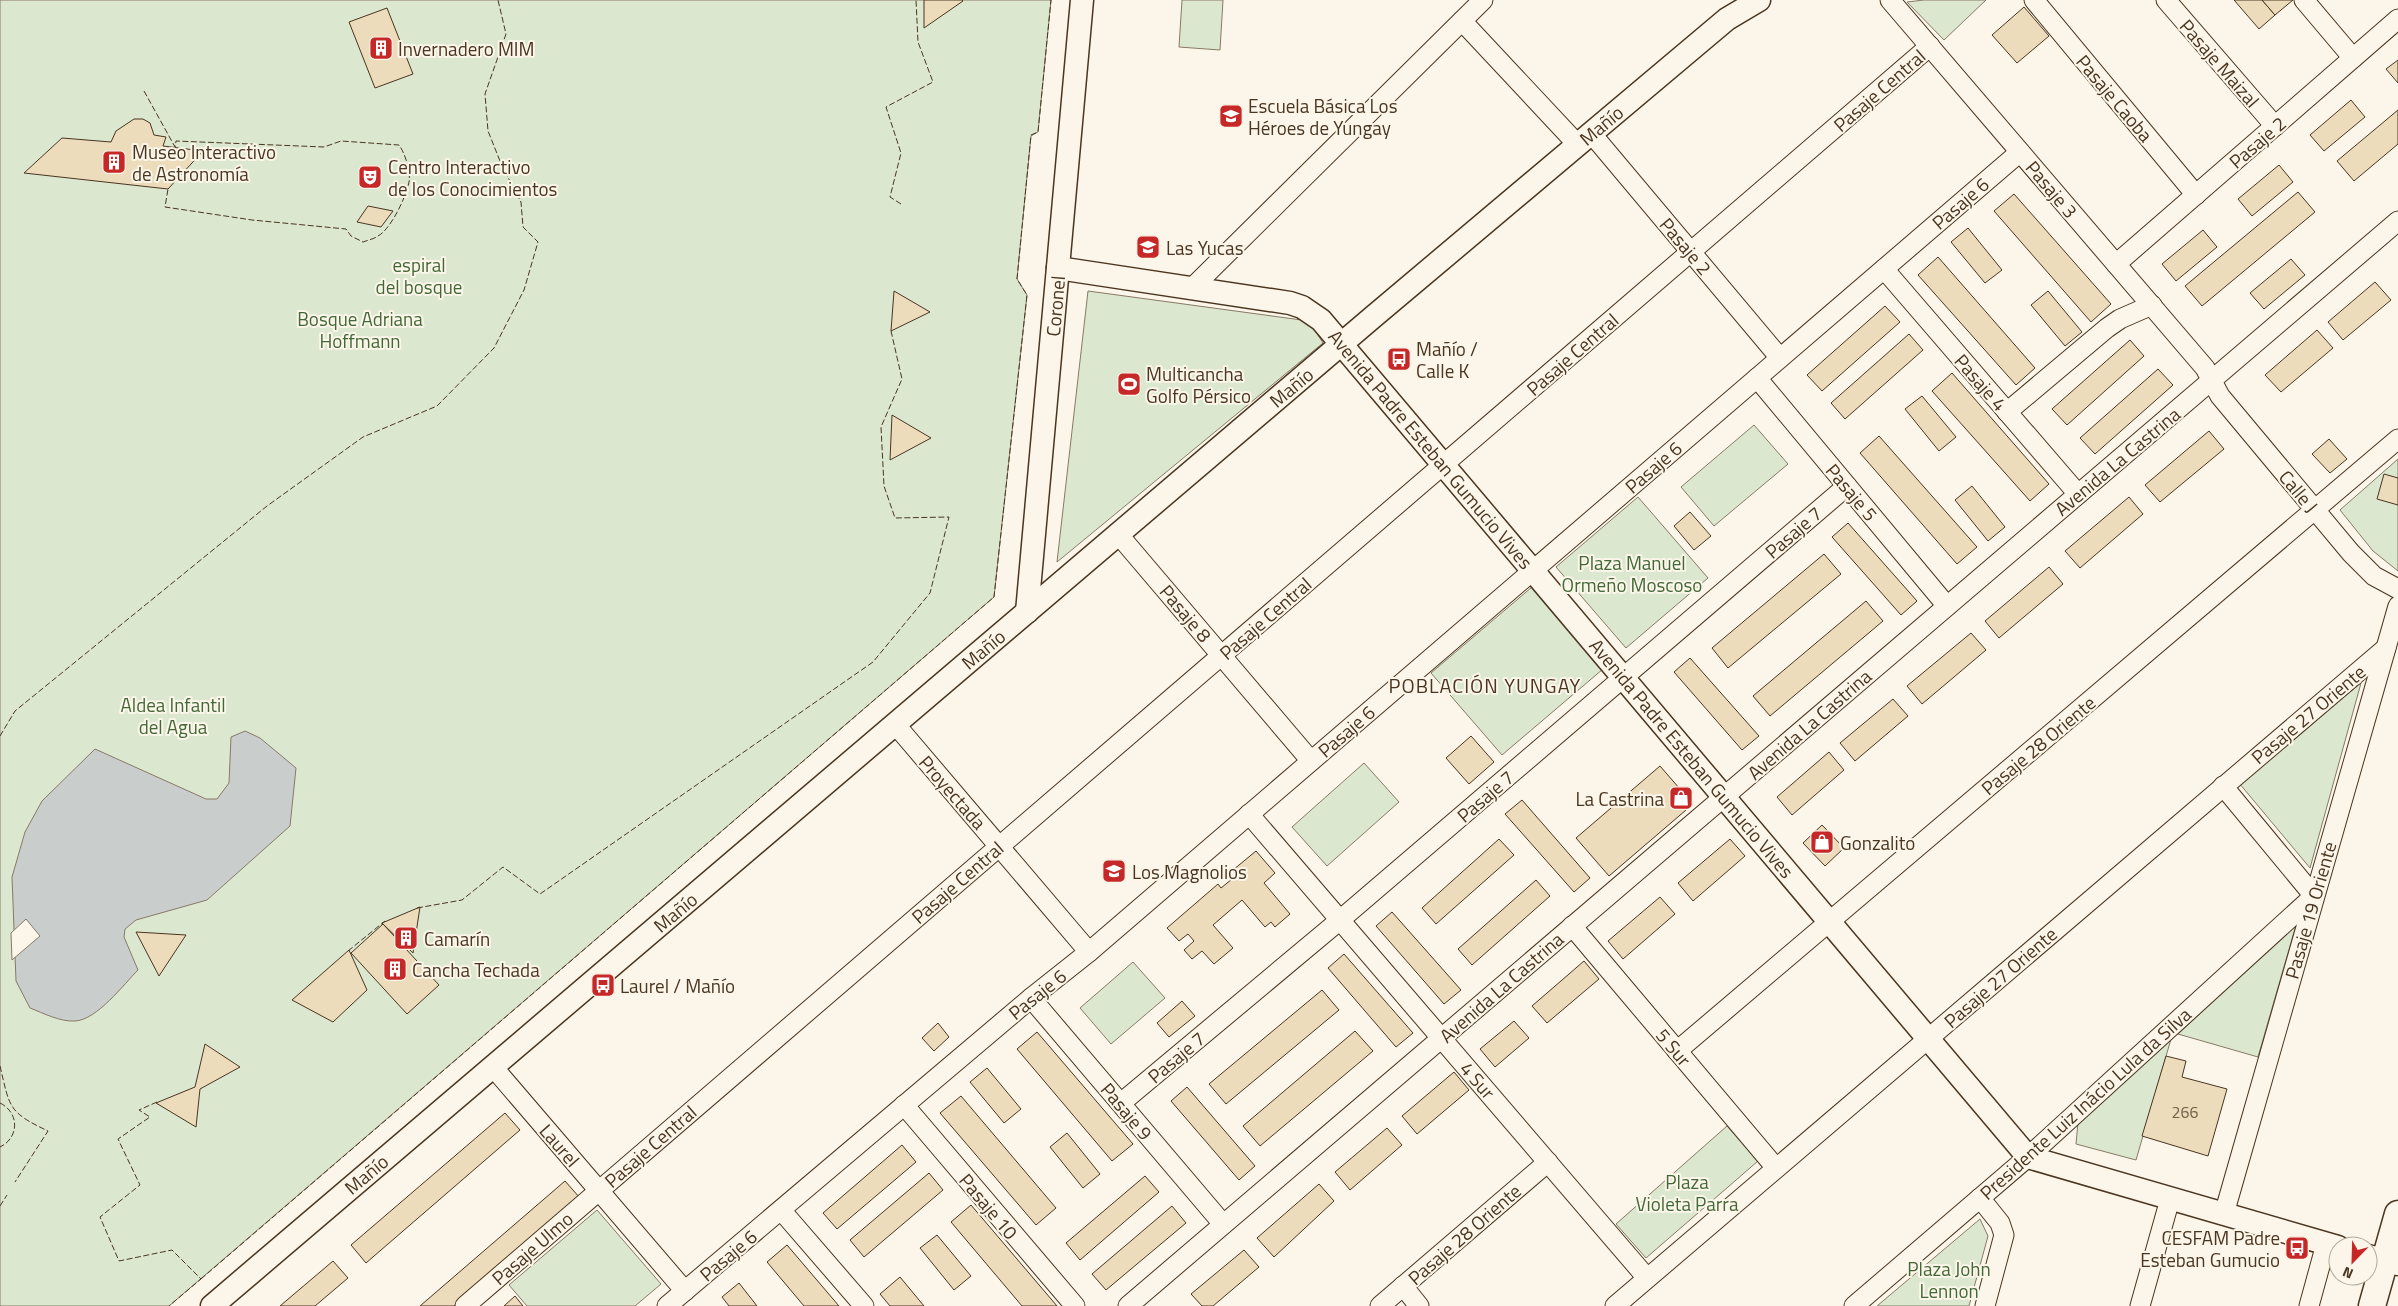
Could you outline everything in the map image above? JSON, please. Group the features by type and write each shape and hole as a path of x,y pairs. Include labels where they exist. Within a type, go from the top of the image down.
{"main road":[{"path":"2372,1306 2398,1214"}],"street":[{"name":"Coronel","path":"1027,612 1082,0"},
{"path":"1191,289 1484,0"},
{"name":"Mañío","path":"212,1306 1584,139 1727,19 1760,0"},
{"name":"Pasaje 3","path":"1890,0 2152,305 2205,368 2212,380"},
{"name":"Pasaje Caoba","path":"2034,0 2196,195"},
{"name":"Pasaje Maizal","path":"2166,0 2275,126"},
{"path":"2304,0 2353,58"},
{"name":"Pasaje 2","path":"2116,264 2398,19"},
{"name":"Pasaje 2","path":"1462,21 1584,139 1691,252 1780,358"},
{"name":"Pasaje Central","path":"599,1190 1930,46"},
{"name":"Pasaje 6","path":"667,1306 1031,998 1089,952 2020,152"},
{"name":"Avenida La Castrina","path":"1128,1306 2398,221"},
{"name":"Avenida Padre Esteban Gumucio Vives","path":"1058,268 1290,304 1302,307 1321,320 2028,1157"},
{"name":"Pasaje 4","path":"1884,269 2078,494"},
{"path":"2007,412 2107,328 2120,319 2152,305"},
{"name":"Pasaje 5","path":"1757,378 1948,606"},
{"name":"Calle J","path":"2212,380 2220,396 2362,566 2374,576 2398,589"},
{"name":"Pasaje 28 Oriente","path":"1677,1051 2398,439"},
{"name":"Pasaje 7","path":"1121,1103 1340,920 1847,486"},
{"name":"Pasaje 8","path":"1118,534 1311,761"},
{"name":"Pasaje 19 Oriente","path":"2224,1214 2398,606"},
{"name":"Pasaje 27 Oriente","path":"1615,1306 2386,648"},
{"name":"Proyectada","path":"895,724 1089,952"},
{"path":"2223,786 2314,896"},
{"name":"4 Sur","path":"1249,814 1647,1278"},
{"name":"Presidente Luiz Inácio Lula da Silva","path":"1854,1306 2028,1157 2314,896"},
{"name":"5 Sur","path":"1572,926 1776,1168"},
{"name":"Pasaje 9","path":"1031,998 1223,1224"},
{"name":"Laurel","path":"493,1067 685,1291"},
{"name":"Pasaje 10","path":"904,1106 1075,1306"},
{"path":"2028,1157 2328,1244"},
{"name":"Pasaje 28 Oriente","path":"1380,1306 1548,1162"},
{"name":"Pasaje Ulmo","path":"465,1306 599,1190"},
{"path":"1980,1198 2000,1223 2004,1236 1985,1306"},
{"path":"2140,1306 2170,1199"},
{"path":"781,1210 864,1306"},
{"path":"2309,1306 2328,1256"},
{"path":"1403,1286 1419,1306"}],"green space":[{"path":"0,0 1051,0 1038,132 1031,136 1017,279 1027,295 994,597 169,1306 0,1306"},
{"path":"1182,0 1223,0 1220,50 1179,47"},
{"path":"1924,0 1986,0 1944,40 1907,2"},
{"path":"1088,291 1309,321 1323,343 1057,562"},
{"path":"1754,425 1788,464 1714,526 1681,487"},
{"path":"2398,459 2398,571 2373,551 2340,510"},
{"name":"Plaza Manuel Ormeño Moscoso","path":"1638,497 1708,578 1626,648 1556,567"},
{"name":"Plaza Manuel Ormeño Moscoso","path":"1532,587 1603,669 1502,755 1431,673"},
{"path":"2361,683 2310,868 2239,783"},
{"path":"1364,763 1399,802 1327,866 1292,827"},
{"path":"2296,925 2258,1057 2178,1034"},
{"path":"1133,962 1165,998 1111,1044 1080,1008"},
{"path":"2171,1039 2136,1160 2076,1144 2078,1122"},
{"name":"Plaza Violeta Parra","path":"1727,1126 1758,1161 1646,1258 1616,1224"},
{"path":"597,1210 661,1284 635,1306 527,1306 509,1285"},
{"name":"Plaza John Lennon","path":"1980,1219 1988,1236 1969,1306 1877,1306"}],"shaded area":[{"path":"245,731 260,738 296,768 290,826 207,900 136,920 125,929 124,937 138,970 110,1000 92,1015 83,1019 69,1021 52,1017 30,1008 16,981 12,877 25,832 42,801 95,749 206,799 217,799 229,783 231,737"}],"pier":[{"path":"26,919 40,936 12,960 11,933"}],"building":[{"path":"924,0 962,0 963,1 924,28"},
{"path":"2234,0 2262,0 2275,15 2259,29"},
{"path":"2262,0 2293,0 2275,15"},
{"path":"2024,7 2049,36 2017,63 1992,35"},
{"name":"Invernadero MIM","path":"387,8 413,74 375,88 349,22"},
{"path":"2398,60 2398,83 2386,69"},
{"path":"2351,100 2365,117 2324,151 2310,135"},
{"path":"2398,110 2398,144 2354,181 2337,161"},
{"name":"Museo Interactivo de Astronomía","path":"134,119 143,119 150,123 154,135 166,137 163,146 203,151 168,189 24,173 62,138 111,142 116,131"},
{"path":"2279,165 2293,182 2252,216 2238,199"},
{"path":"2298,192 2315,212 2202,306 2185,286"},
{"path":"2014,194 2111,304 2091,322 1994,211"},
{"path":"368,206 393,211 381,227 357,222"},
{"path":"1968,228 2002,270 1985,283 1951,242"},
{"path":"2203,230 2217,247 2176,281 2162,264"},
{"path":"1938,257 2035,368 2016,385 1918,275"},
{"path":"2291,259 2305,275 2264,309 2250,293"},
{"path":"2375,282 2391,300 2343,340 2328,322"},
{"path":"894,291 930,312 891,331"},
{"path":"2048,291 2082,332 2065,346 2031,305"},
{"path":"1885,306 1900,322 1822,391 1807,375"},
{"path":"2317,330 2333,348 2281,392 2265,375"},
{"path":"1909,334 1923,350 1845,419 1831,403"},
{"path":"2130,340 2144,356 2067,425 2052,409"},
{"path":"2158,369 2173,385 2095,454 2080,438"},
{"path":"1952,373 2049,484 2030,501 1932,391"},
{"path":"1922,396 1956,437 1939,451 1905,409"},
{"path":"892,415 931,438 890,460"},
{"path":"2209,431 2224,449 2160,502 2145,485"},
{"path":"1879,436 1977,547 1957,564 1860,453"},
{"path":"2329,439 2347,459 2330,473 2312,454"},
{"path":"2384,474 2398,478 2398,505 2377,499"},
{"path":"1972,486 2005,527 1988,541 1955,500"},
{"path":"2129,497 2143,514 2080,568 2065,551"},
{"path":"1690,512 1711,536 1694,550 1674,526"},
{"path":"1848,523 1917,601 1901,615 1832,537"},
{"path":"1824,554 1841,574 1728,668 1712,648"},
{"path":"2049,567 2063,584 1999,638 1985,621"},
{"path":"1866,601 1883,621 1770,716 1753,696"},
{"path":"1971,633 1986,650 1922,704 1907,686"},
{"path":"1690,658 1759,736 1742,750 1674,672"},
{"path":"1893,699 1908,716 1855,761 1840,743"},
{"path":"1471,736 1494,762 1469,784 1446,758"},
{"path":"1829,752 1844,770 1792,815 1777,797"},
{"path":"1660,766 1693,804 1609,876 1576,838"},
{"path":"1522,800 1590,878 1574,892 1505,814"},
{"path":"1822,825 1844,848 1825,866 1803,843"},
{"path":"1499,839 1514,855 1436,924 1422,908"},
{"path":"1730,839 1745,856 1693,901 1678,883"},
{"path":"1256,851 1275,873 1264,883 1290,914 1275,927 1271,922 1265,927 1242,900 1213,925 1233,948 1214,964 1202,951 1192,959 1184,950 1194,941 1188,934 1179,941 1167,928 1218,884 1221,888 1237,875 1233,870"},
{"path":"1536,880 1550,896 1472,965 1458,949"},
{"path":"1660,897 1675,914 1623,959 1608,941"},
{"name":"Camarín","path":"420,907 413,953 382,923"},
{"path":"1392,912 1461,990 1444,1004 1376,926"},
{"name":"Cancha Techada","path":"383,924 439,985 407,1014 351,953"},
{"path":"136,932 186,935 159,976"},
{"path":"349,950 367,990 333,1022 292,1000"},
{"path":"1344,954 1413,1033 1396,1047 1328,968"},
{"path":"1584,961 1599,979 1547,1023 1532,1006"},
{"path":"1322,990 1339,1010 1226,1104 1209,1084"},
{"path":"1182,1001 1195,1016 1169,1037 1157,1023"},
{"path":"1514,1021 1529,1038 1495,1067 1480,1049"},
{"path":"938,1023 949,1037 934,1051 922,1038"},
{"path":"1355,1031 1373,1051 1260,1146 1243,1126"},
{"path":"1037,1032 1133,1144 1112,1161 1017,1049"},
{"path":"205,1044 240,1067 200,1089 196,1127 156,1103 195,1087"},
{"path":"2166,1056 2186,1061 2182,1077 2227,1089 2208,1156 2142,1136"},
{"path":"987,1068 1021,1109 1004,1123 970,1082"},
{"path":"1454,1072 1469,1090 1417,1134 1402,1116"},
{"path":"1187,1087 1255,1166 1239,1180 1171,1101"},
{"path":"961,1096 1056,1208 1036,1225 940,1113"},
{"path":"505,1113 520,1130 366,1263 351,1245"},
{"path":"1387,1128 1402,1145 1350,1190 1335,1172"},
{"path":"1067,1133 1100,1174 1083,1188 1050,1147"},
{"path":"902,1145 916,1162 837,1229 823,1213"},
{"path":"929,1173 943,1190 864,1257 850,1240"},
{"path":"1145,1176 1159,1192 1080,1260 1066,1243"},
{"path":"565,1181 580,1198 454,1306 420,1306"},
{"path":"1319,1184 1334,1201 1274,1257 1257,1238"},
{"path":"971,1205 1057,1306 1022,1306 951,1222"},
{"path":"1172,1206 1186,1223 1106,1290 1092,1274"},
{"path":"937,1235 971,1276 954,1290 920,1248"},
{"path":"787,1245 839,1306 804,1306 767,1262"},
{"path":"1244,1250 1259,1267 1213,1306 1202,1306 1191,1294"},
{"path":"333,1261 348,1278 315,1306 280,1306"},
{"path":"900,1277 924,1306 890,1306 880,1294"},
{"path":"739,1283 757,1306 729,1306 722,1297"},
{"path":"515,1296 523,1306 504,1306"}],"fence":[{"path":"0,736 15,711 267,506 363,437 437,406 494,348 524,290 538,242 523,227 521,202 502,166 488,131 485,94 506,34 498,0"},
{"path":"901,204 890,197 901,153 886,107 933,82 918,42 916,0"},
{"path":"201,1279 994,597 1027,295 1017,279 1031,135 1038,132 1051,0"},
{"path":"144,91 175,147 176,141 324,147 341,141 399,145 409,173 407,188 393,220 383,232 363,242 351,236 346,229 252,220 165,207 168,189"},
{"path":"417,908 462,900 503,867 540,894 873,662 930,593 949,517 895,518 884,486 881,427 902,379 891,331"},
{"path":"348,951 385,921"},
{"path":"0,1066 6,1091 13,1107 25,1119 48,1131 15,1182"},
{"path":"157,1102 139,1110 150,1117 118,1139 140,1185 100,1217 119,1261 172,1250 201,1279 169,1306"},
{"path":"0,1103 7,1107 14,1119 15,1125 11,1138 0,1147"},
{"path":"0,1206 7,1195"}],"place":[{"name":"Invernadero MIM","path":"381,48"},
{"name":"Escuela Básica Los Héroes de Yungay","path":"1231,116"},
{"name":"Museo Interactivo de Astronomía","path":"114,162"},
{"name":"Centro Interactivo de los Conocimientos","path":"370,177"},
{"name":"Las Yucas","path":"1148,247"},
{"name":"Mañío / Calle K","path":"1399,359"},
{"name":"Multicancha Golfo Pérsico","path":"1129,384"},
{"name":"La Castrina","path":"1681,798"},
{"name":"Gonzalito","path":"1822,842"},
{"name":"Los Magnolios","path":"1114,871"},
{"name":"Camarín","path":"406,938"},
{"name":"Cancha Techada","path":"395,969"},
{"name":"Laurel / Mañío","path":"603,985"},
{"name":"CESFAM Padre Esteban Gumucio","path":"2297,1248"}],"district":[{"name":"POBLACIÓN YUNGAY","path":"1485,685"}],"park label":[{"name":"espiral del bosque","path":"419,275"},
{"name":"Bosque Adriana Hoffmann","path":"360,329"},
{"name":"Aldea Infantil del Agua","path":"173,715"}]}
